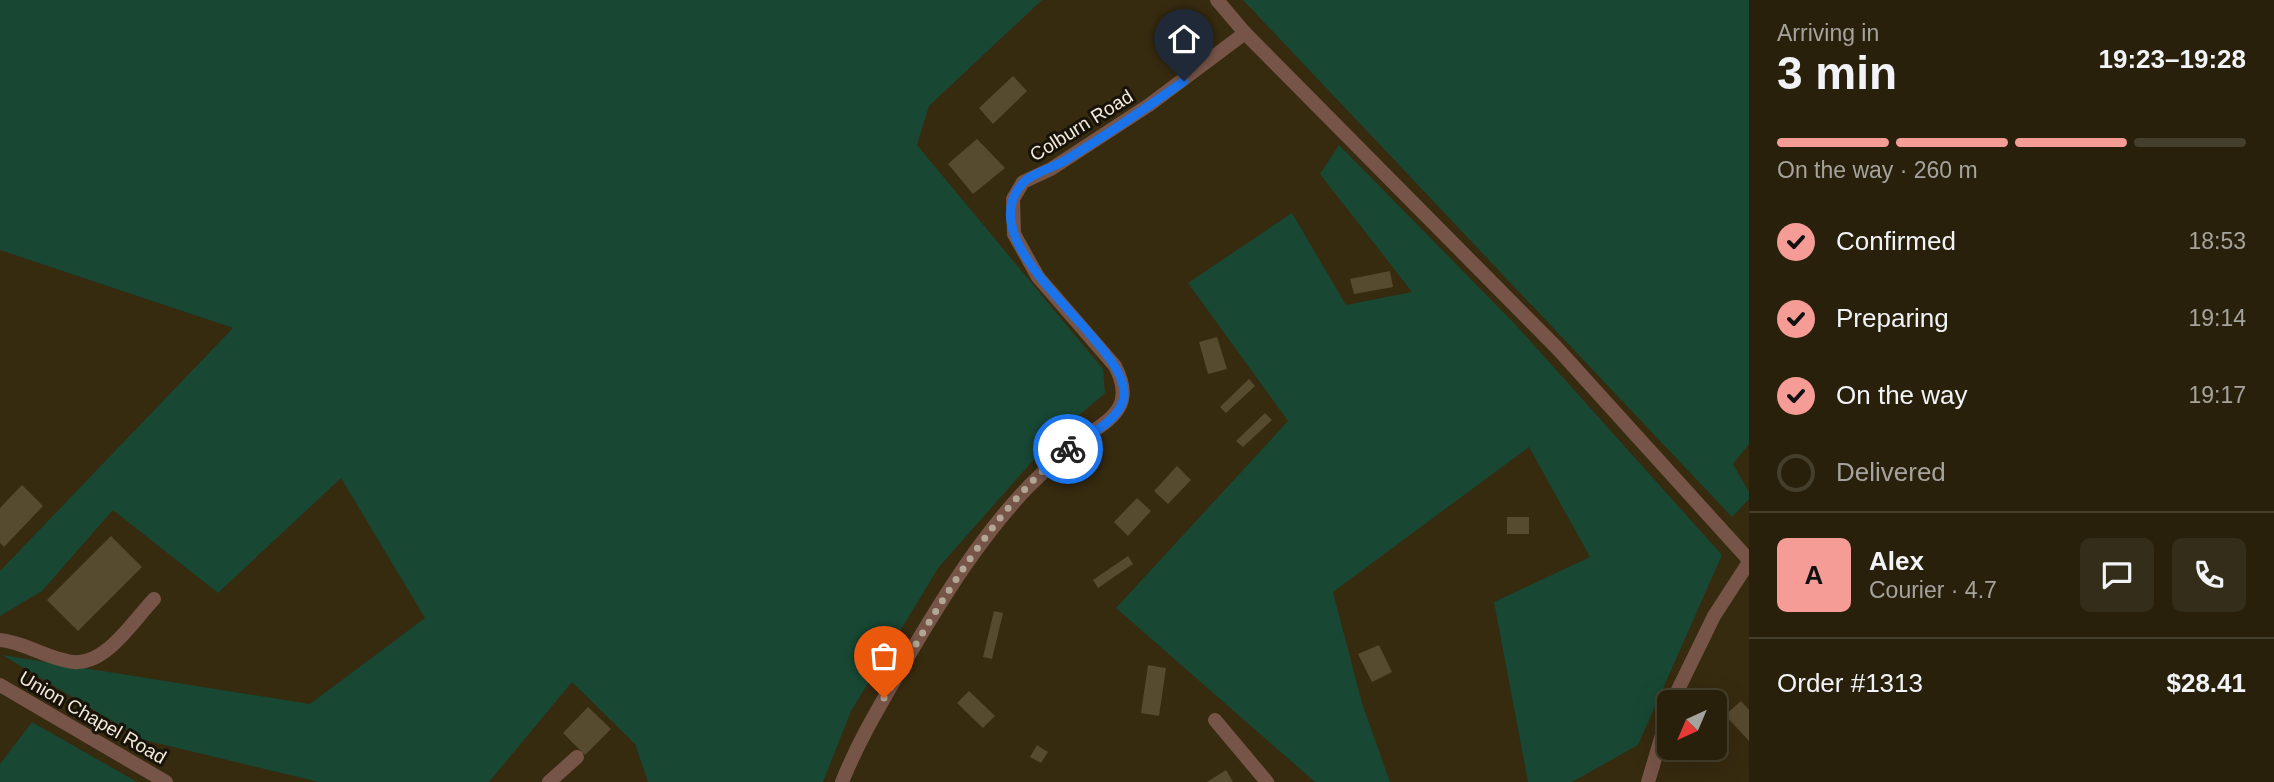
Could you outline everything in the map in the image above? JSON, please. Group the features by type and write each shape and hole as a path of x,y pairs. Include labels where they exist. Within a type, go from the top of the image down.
{"street":[{"path":"1217,0 1245,33 1556,347 1749,561 1714,616 1678,690"},
{"name":"Colburn Road","path":"842,782 859,741 963,569 1026,490 1062,454 1116,414 1124,399 1123,382 1115,366 1038,278 1014,234 1013,200 1023,182 1051,169 1149,106 1245,33"},
{"path":"0,640 12,641 75,663 99,657 154,599"},
{"name":"Union Chapel Road","path":"0,685 166,782"},
{"path":"1215,720 1268,782"},
{"path":"1648,782 1657,752"},
{"path":"549,782 576,757"}],"green space":[{"path":"0,0 1042,0 929,106 917,145 1103,369 1105,393 1051,440 939,567 851,711 823,782 648,782 635,744 572,682 489,782 319,782 144,740 2,655 310,704 425,618 341,478 218,593 113,510 42,591 0,616 0,571 233,328 0,250"},
{"path":"1243,0 1749,0 1749,444 1733,464 1749,492 1749,499 1732,517"},
{"path":"1339,145 1515,324 1722,555 1662,690 1657,690 1657,702 1638,745 1572,782 1528,782 1494,602 1590,557 1529,447 1333,592 1362,703 1390,782 1315,782 1116,608 1288,421 1188,283 1292,213 1346,305 1412,292 1320,174"},
{"path":"32,722 137,782 0,782 0,764"}],"building":[{"path":"1013,76 1027,91 993,124 979,108"},
{"path":"977,139 1005,168 973,194 948,164"},
{"path":"1390,271 1393,287 1354,294 1350,279"},
{"path":"1217,337 1227,369 1208,374 1199,342"},
{"path":"1249,379 1255,386 1226,413 1220,407"},
{"path":"1265,413 1272,420 1243,447 1236,441"},
{"path":"1177,466 1191,480 1168,504 1154,491"},
{"path":"22,485 43,506 4,547 0,543 0,508"},
{"path":"1137,498 1151,511 1128,536 1114,522"},
{"path":"1507,517 1529,517 1529,534 1507,534"},
{"path":"111,536 142,567 78,631 47,600"},
{"path":"1128,556 1133,564 1098,588 1093,580"},
{"path":"994,611 1003,613 992,659 983,657"},
{"path":"1379,645 1392,672 1372,682 1358,654"},
{"path":"1148,665 1166,668 1159,716 1141,713"},
{"path":"969,691 995,716 983,728 957,703"},
{"path":"1741,701 1749,710 1749,741 1727,717 1727,713"},
{"path":"588,707 611,729 585,755 563,733"},
{"path":"1037,745 1048,752 1041,763 1030,757"},
{"path":"1226,770 1233,782 1207,782"}],"way so far":[{"path":"884,698 963,569 1026,490 1068,449"}],"route":[{"path":"1068,449 1116,414 1124,399 1123,382 1105,352 1038,278 1014,234 1013,200 1023,182 1079,152 1184,81"}]}
